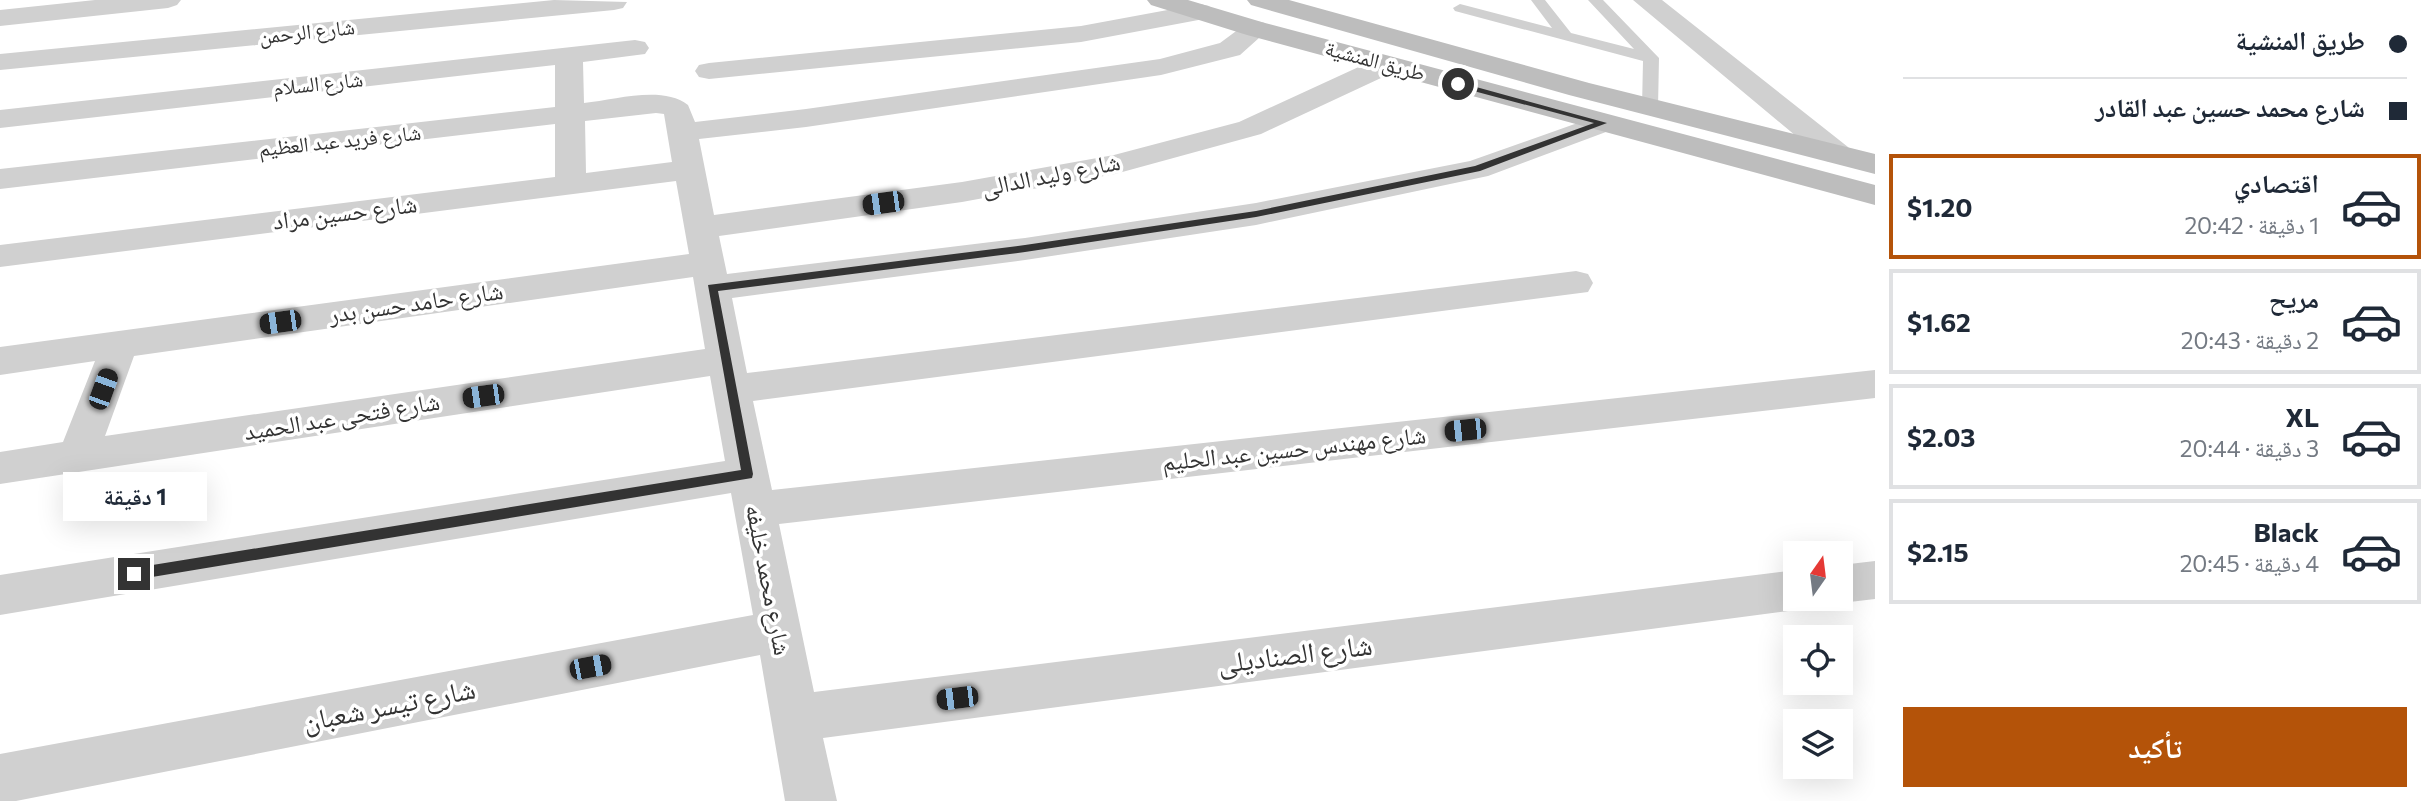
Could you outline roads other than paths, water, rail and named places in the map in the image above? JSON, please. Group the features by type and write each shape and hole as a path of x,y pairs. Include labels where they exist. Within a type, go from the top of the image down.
{"street":[{"path":"0,18 168,0"},
{"name":"طريق المنشية","path":"1160,0 1386,65 1875,195"},
{"name":"طريق المنشية","path":"1260,0 1650,107 1875,164"},
{"path":"1646,0 1837,154"},
{"name":"شارع الرحمن","path":"0,62 614,2"},
{"path":"709,71 1081,34 1200,12"},
{"name":"شارع حسين مراد","path":"0,256 570,185 683,138 1161,67 1230,49 1256,29"},
{"name":"شارع السلام","path":"0,119 635,48"},
{"path":"569,55 570,185"},
{"name":"شارع وليد الدالى","path":"706,259 962,192 1115,164 1250,128 1386,65"},
{"name":"شارع فريد عبد العظيم","path":"0,179 656,104 670,106 683,138"},
{"path":"706,259 1025,249 1256,214 1477,169 1603,123"},
{"name":"شارع محمد خليفه","path":"683,138 811,801"},
{"name":"شارع حامد حسن بدر","path":"0,361 706,259"},
{"name":"شارع فتحى عبد الحميد","path":"0,468 728,374 1576,283"},
{"path":"78,456 120,344"},
{"name":"شارع مهندس حسين عبد الحليم","path":"0,596 751,492 1875,384"},
{"path":"1853,583 1875,580"},
{"name":"شارع الصناديلى","path":"794,718 1783,592"},
{"name":"شارع تيسر شعبان","path":"0,779 778,631"}],"lane":[{"path":"1484,0 1495,17"},
{"path":"1538,0 1566,36"},
{"path":"1595,0 1651,58 1650,107"},
{"path":"1460,8 1651,58"}]}
